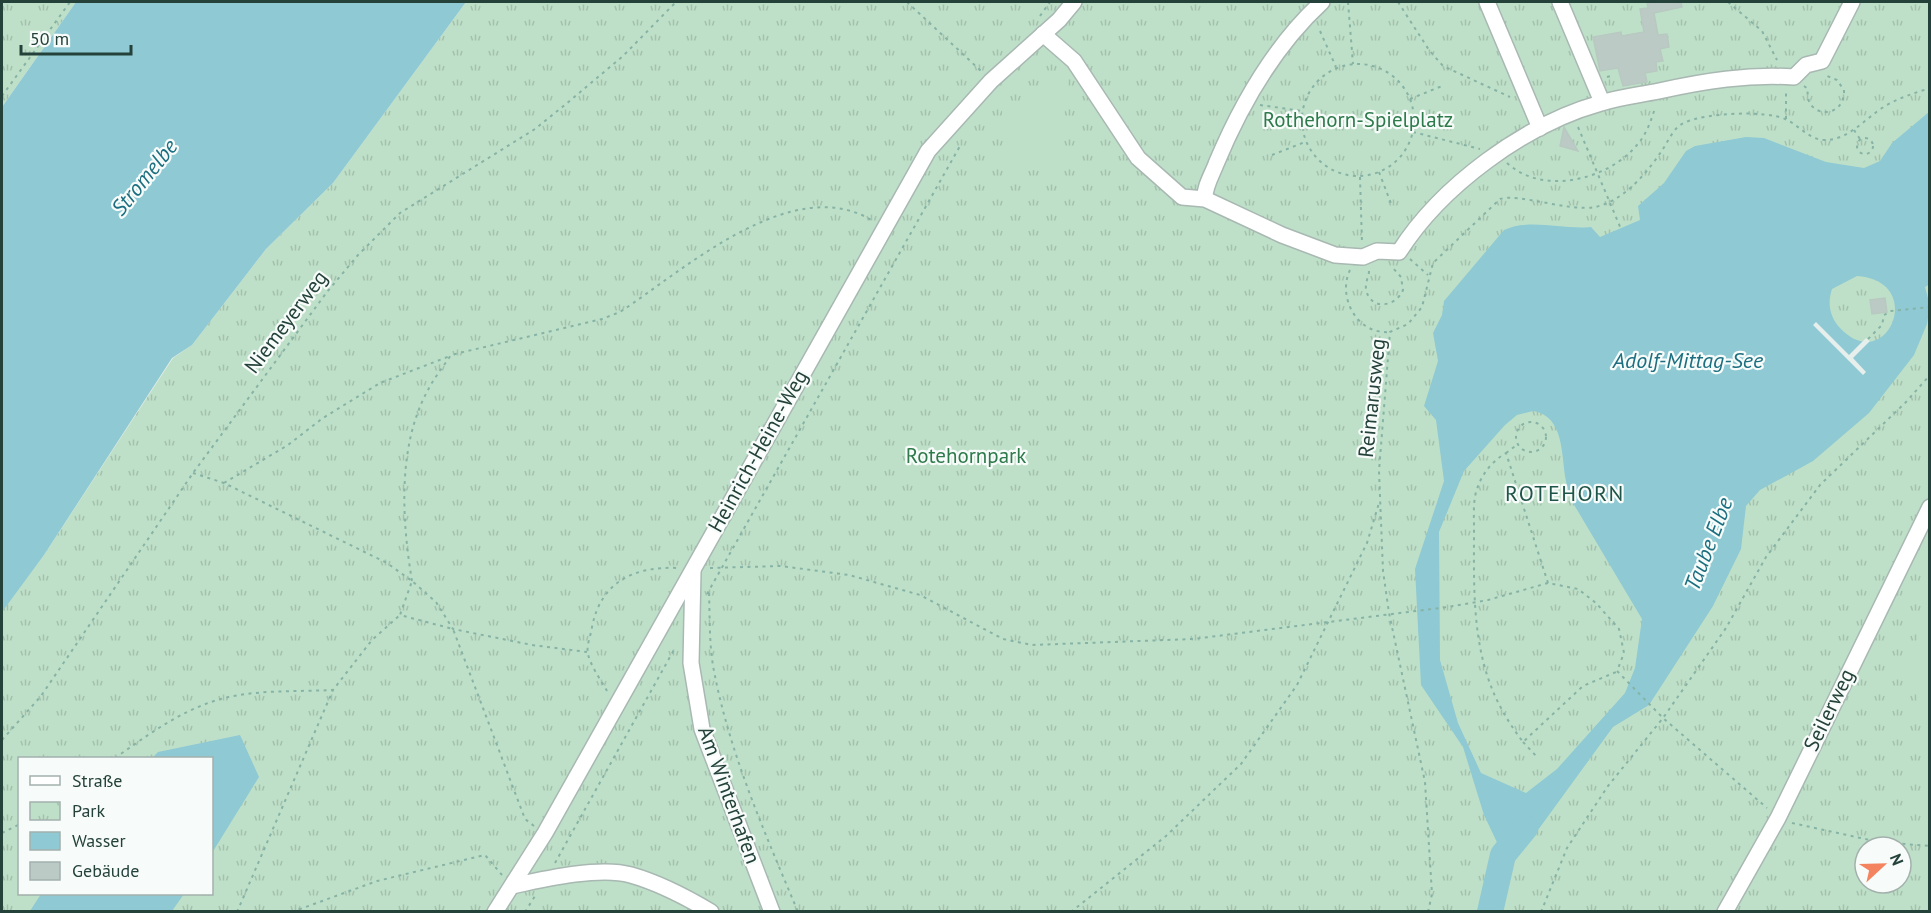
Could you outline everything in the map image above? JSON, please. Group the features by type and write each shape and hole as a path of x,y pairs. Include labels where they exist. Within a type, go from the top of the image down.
{"street":[{"name":"Heinrich-Heine-Weg","path":"495,912 545,833 883,227 928,151 991,81 1059,20 1074,2"},
{"name":"Heinrich-Heine-Weg","path":"1059,20 1089,2"},
{"path":"1205,199 1205,192 1245,103 1280,47 1322,2"},
{"path":"1487,2 1540,128"},
{"path":"1560,2 1602,102"},
{"path":"1043,34 1074,61 1138,158 1182,197 1205,199 1308,246 1335,255 1363,257 1385,250 1399,252 1411,234 1454,188 1499,153 1540,128 1572,113 1602,102 1740,76 1794,77 1806,65 1822,61 1852,2"},
{"name":"Seilerweg","path":"1725,912 1778,818 1929,507"},
{"name":"Am Winterhafen","path":"693,568 691,663 702,729 772,912"},
{"path":"512,886 586,874 629,874 686,897 711,912"}],"path":[{"path":"2,96 69,2"},
{"name":"Niemeyerweg","path":"2,740 41,696 193,473 327,292 375,236 400,213 441,185 535,129 599,78 676,2"},
{"path":"907,2 982,72"},
{"path":"1348,2 1353,64"},
{"path":"1398,2 1429,50 1443,66 1531,107"},
{"path":"1728,2 1762,31 1774,51 1782,76"},
{"path":"1320,32 1336,68"},
{"path":"1353,64 1372,66 1387,72 1401,84 1410,99 1414,116 1413,132 1406,149 1395,163 1379,172 1360,177 1328,168 1316,157 1306,141 1302,111 1307,95 1319,79 1336,68 1353,64"},
{"path":"1808,89 1808,102 1814,109 1826,113 1838,108 1844,97 1842,87 1837,80 1824,76"},
{"path":"1410,99 1442,86"},
{"name":"Reimarusweg","path":"1428,912 1432,894 1425,782 1389,613 1383,571 1380,499 1381,438 1390,332 1408,324 1419,312 1427,295 1428,275 1436,260 1502,198 1550,206 1594,208 1627,192 1655,160 1676,129 1686,122 1759,114 1786,120 1821,140 1840,137 1854,130 1889,104 1929,88"},
{"path":"1413,132 1499,153 1520,173 1539,180 1563,180 1598,173 1621,160 1640,142 1652,119 1659,91"},
{"path":"1786,120 1788,99"},
{"path":"1245,103 1302,111"},
{"path":"1572,113 1621,228"},
{"path":"1854,130 1860,139"},
{"path":"1860,139 1870,140 1873,146 1870,153 1859,152 1856,146 1860,139"},
{"path":"1272,155 1306,141"},
{"name":"Heinrich-Heine-Weg","path":"691,620 724,568 911,229 960,146"},
{"path":"1379,172 1392,206"},
{"path":"1360,177 1363,257 1354,264 1346,279 1347,302 1352,311 1365,323 1379,331 1390,332"},
{"path":"224,483 288,445 323,418 380,383 451,355 602,319 620,312 735,234 789,211 826,207 861,214 883,227"},
{"path":"1417,265 1428,275"},
{"path":"1371,273 1366,285 1370,297 1377,303 1390,304 1400,296 1403,287 1401,277 1392,269"},
{"path":"1868,339 1882,325 1884,315 1891,311 1929,307"},
{"path":"237,912 333,690 372,640 400,615 412,582 406,547 406,463 414,427 427,391 451,355"},
{"path":"1541,912 1567,848 1608,786 1663,718 1726,628 1766,557 1820,485 1906,402 1929,375"},
{"path":"1536,423 1544,429 1546,440 1540,450 1529,452 1518,444 1517,435 1524,424 1536,423"},
{"path":"1518,444 1491,465 1476,490 1473,516 1474,603 1488,680 1501,708 1523,742 1538,758"},
{"path":"1506,453 1548,583"},
{"path":"193,473 224,483 387,563 436,602 453,629 525,819 545,833"},
{"path":"1071,912 1166,836 1241,764 1297,686 1367,543 1380,499"},
{"path":"617,702 609,694 587,652 598,608 606,593 627,575 652,567 780,566 849,575 920,595 1003,639 1032,645 1193,639 1474,603 1548,583 1578,589 1619,628 1624,653 1617,671 1584,686 1523,742"},
{"path":"709,592 713,668 727,730 760,822 798,912"},
{"path":"400,615 453,629 532,645 587,652"},
{"path":"525,912 546,879 680,641"},
{"path":"1617,671 1663,718 1778,818 1824,832 1879,843 1929,846"},
{"path":"118,757 170,721 214,701 289,692 333,690"},
{"path":"2,833 18,825"},
{"path":"292,912 377,881 486,855 512,886"}],"green space":[{"path":"2,2 76,2 2,107"},
{"name":"Rotehornpark","path":"466,2 1929,2 1929,911 2,911 2,610 44,555 173,358 192,345 266,249 333,183"},
{"path":"1058,70 1069,76 1058,167 1005,174 1002,110 1021,104 1041,92"},
{"path":"1929,615 1929,721 1917,699 1915,680 1900,674"}],"water":[{"name":"Stromelbe","path":"76,2 466,2 333,183 266,249 192,345 172,358 44,555 2,612 2,107"},
{"name":"Adolf-Mittag-See","path":"1929,112 1930,284 1925,287 1930,306 1927,324 1914,355 1869,413 1813,461 1760,490 1746,506 1741,549 1713,606 1649,705 1613,727 1530,841 1503,855 1484,815 1463,747 1421,685 1415,569 1444,481 1436,420 1424,406 1438,361 1433,333 1442,315 1444,301 1504,230 1525,225 1591,227 1600,237 1640,220 1638,206 1664,183 1686,151 1695,146 1746,137 1764,138 1826,162 1864,168 1880,161 1892,143","holes":["1857,276 1879,282 1891,293 1895,308 1892,322 1884,334 1872,341 1857,340 1840,328 1830,310 1832,289","1533,411 1543,414 1556,429 1560,438 1567,484 1573,503 1642,619 1635,668 1625,693 1557,769 1526,793 1481,773 1458,723 1440,660 1439,532 1464,471 1505,425 1517,415"]},
{"path":"240,735 259,777 213,851 213,757 153,757 158,752"},
{"path":"40,895 183,895 172,911 30,911"}],"pier":[{"path":"1816,322 1849,355 1866,338 1870,341 1853,358 1866,372 1863,375 1813,325"}],"building":[{"path":"1647,2 1681,2 1682,7 1654,13 1658,35 1667,34 1669,47 1660,49 1663,61 1656,62 1657,71 1645,73 1647,82 1623,86 1618,68 1600,71 1593,37 1621,32 1622,36 1644,32 1640,9 1648,8"},
{"path":"1564,127 1578,151 1560,146"},
{"path":"1885,298 1887,312 1872,314 1870,300"}],"waterway":[{"name":"Taube Elbe","path":"1490,912 1503,855 1525,828"}],"district":[{"name":"ROTEHORN","path":"1565,493"}],"park label":[{"name":"Rothehorn-Spielplatz","path":"1358,120"}]}
